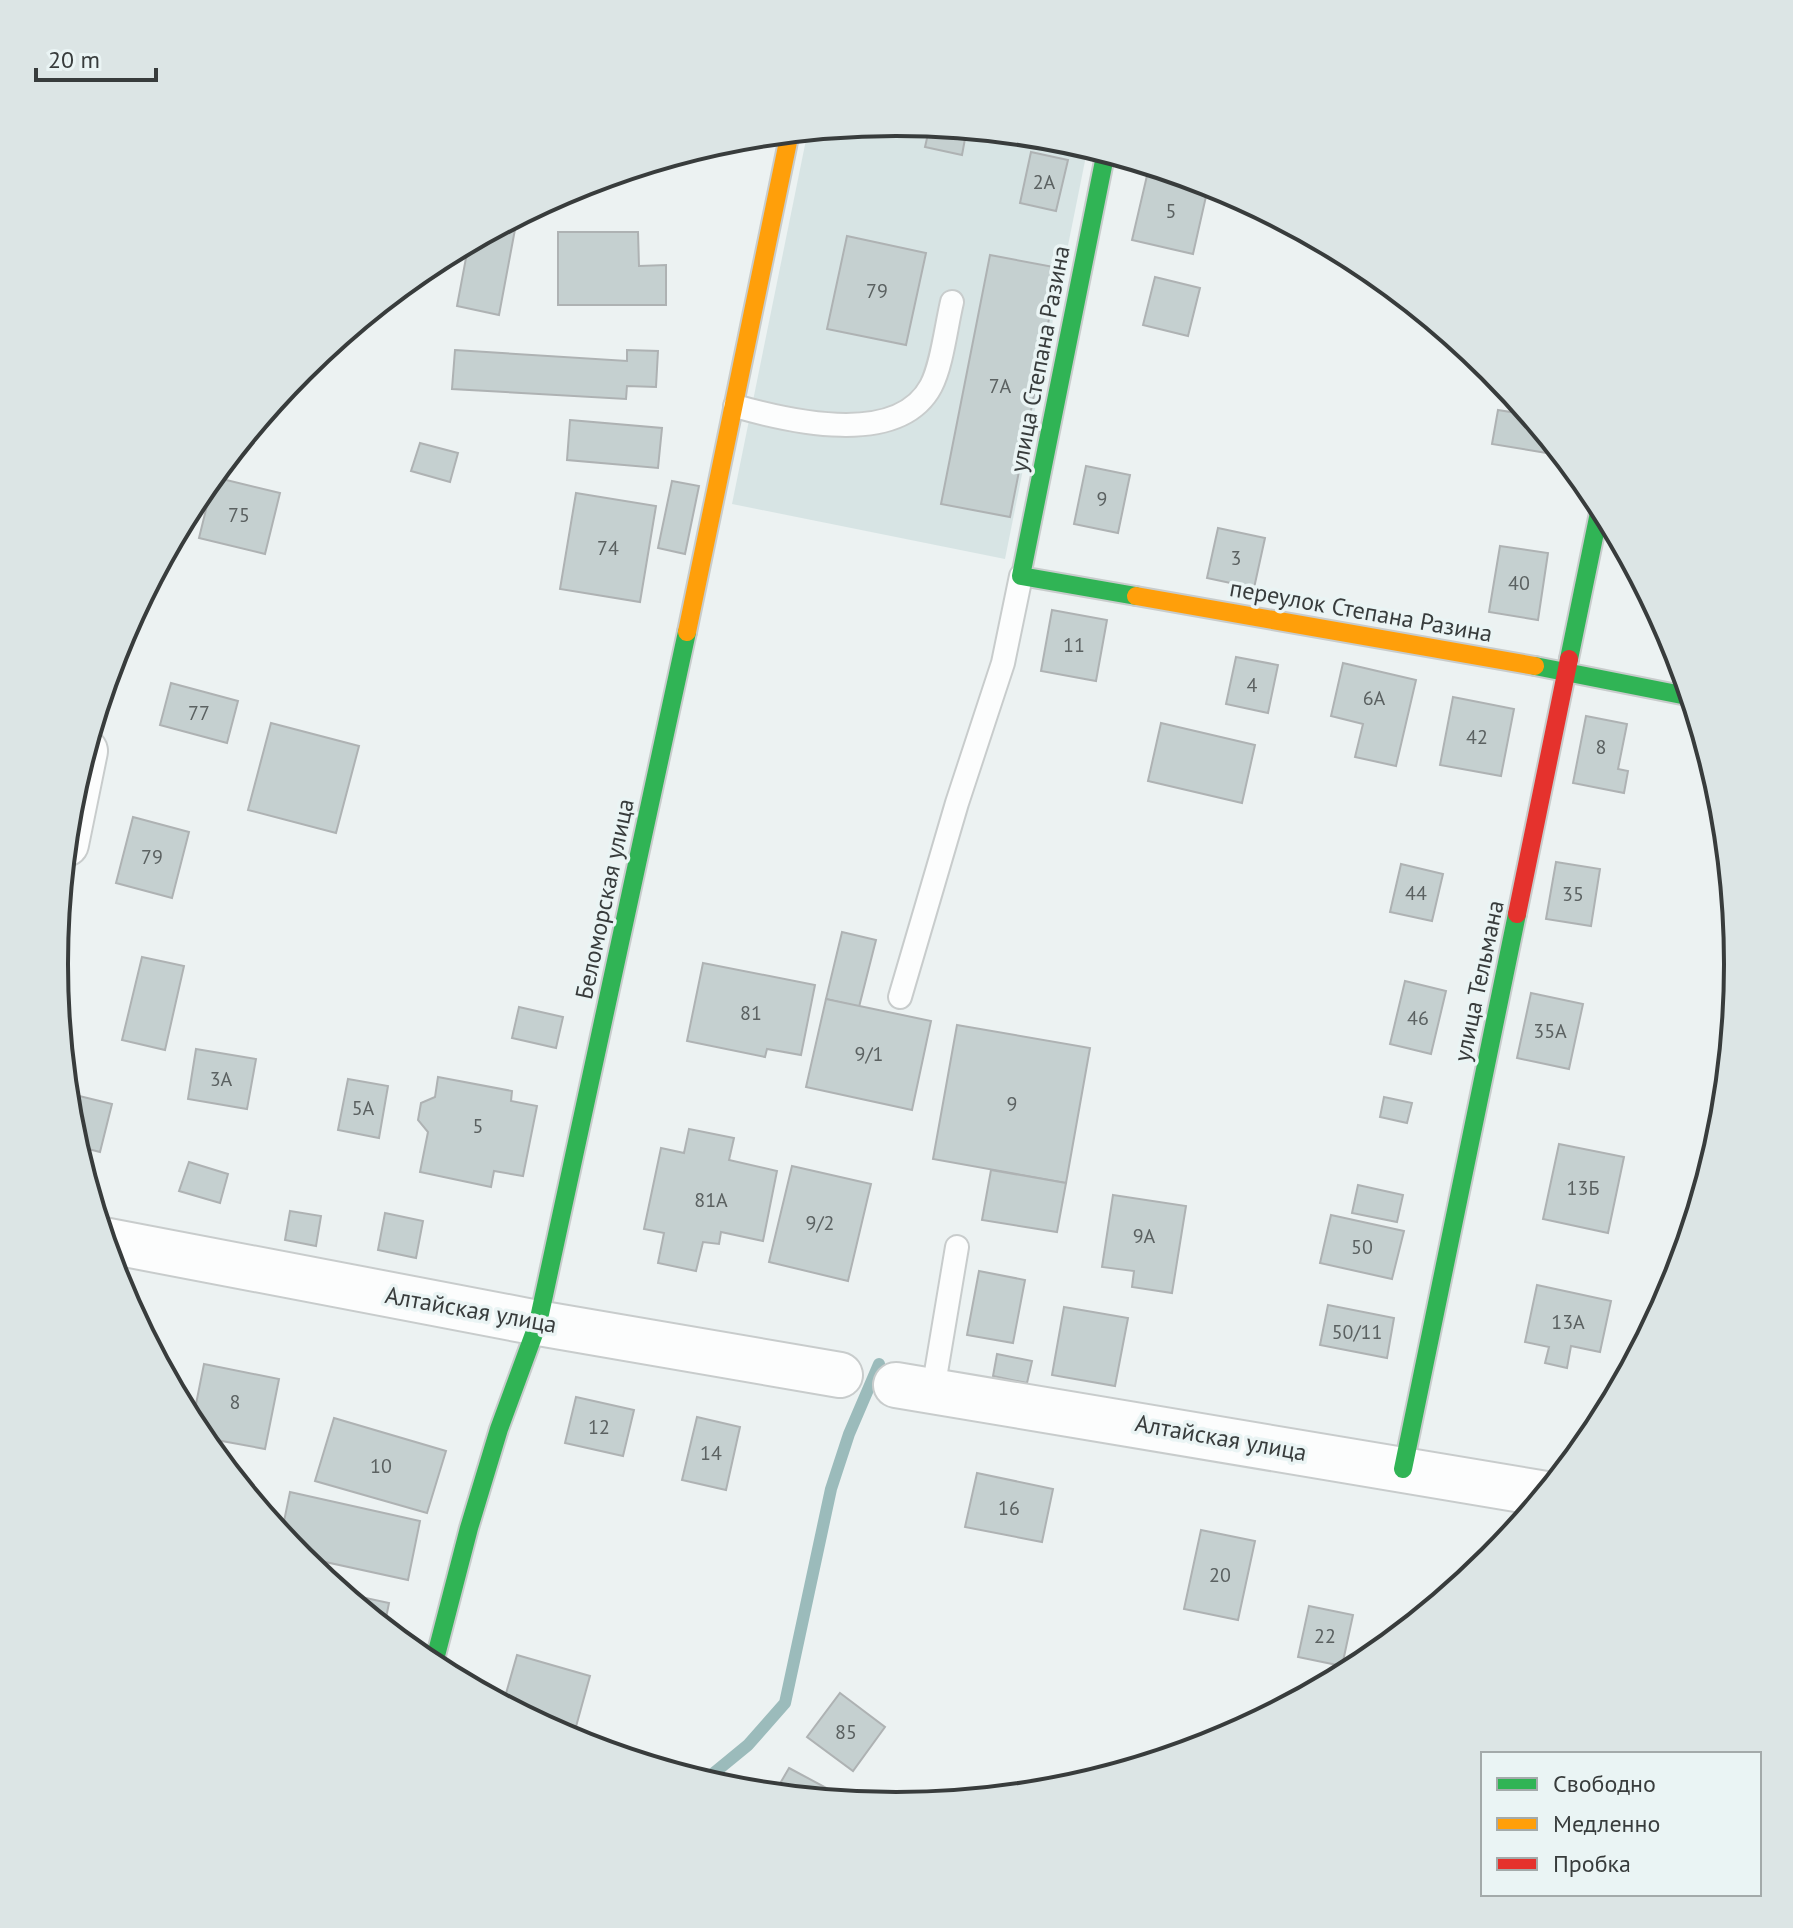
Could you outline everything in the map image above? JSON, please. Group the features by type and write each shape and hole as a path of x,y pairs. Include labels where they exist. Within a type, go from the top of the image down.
{"street":[{"name":"Беломорская улица","path":"437,1653 499,1429 538,1323 735,406 788,143"},
{"name":"улица Степана Разина","path":"1021,576 1104,162"},
{"name":"улица Тельмана","path":"1403,1469 1597,523"},
{"name":"переулок Степана Разина","path":"1021,576 1680,695"},
{"name":"Алтайская улица","path":"117,1242 538,1323 840,1375"},
{"name":"Алтайская улица","path":"915,1387 1534,1492"}],"lane":[{"path":"735,406 769,416 837,425 878,423 900,416 921,401 932,384 952,302"},
{"path":"900,997 957,803 1003,663 1021,576"},
{"path":"915,1387 957,1247"}],"shaded area":[{"path":"842,137 951,137 1058,151 1086,158 1005,559 732,504 806,141"}],"building":[{"path":"927,137 965,139 962,155 925,147"},
{"path":"1031,152 1068,160 1056,211 1020,203"},
{"path":"1147,174 1206,196 1193,254 1132,240"},
{"path":"515,229 499,315 457,306 466,256"},
{"path":"558,232 638,232 639,266 666,265 666,305 558,305"},
{"path":"847,236 926,253 906,345 827,329"},
{"path":"990,255 1059,268 1010,517 941,504"},
{"path":"1155,277 1200,288 1188,336 1143,325"},
{"path":"455,350 627,361 627,350 658,351 656,387 627,386 626,399 452,389"},
{"path":"1498,410 1514,412 1548,453 1492,444"},
{"path":"570,420 662,428 658,468 567,460"},
{"path":"420,443 458,453 450,482 411,471"},
{"path":"1086,466 1130,475 1118,533 1074,524"},
{"path":"225,480 280,493 265,554 199,538 207,506"},
{"path":"672,481 699,486 685,554 658,548"},
{"path":"576,493 656,506 640,602 560,589"},
{"path":"1218,528 1265,538 1254,588 1207,578"},
{"path":"1500,546 1548,553 1538,620 1489,612"},
{"path":"1052,610 1107,620 1096,681 1041,671"},
{"path":"1236,657 1278,665 1268,713 1226,704"},
{"path":"1343,663 1416,680 1396,766 1355,757 1363,724 1331,716"},
{"path":"171,683 238,701 227,743 160,725"},
{"path":"1453,697 1514,709 1501,776 1440,765"},
{"path":"1586,716 1627,724 1618,769 1628,771 1624,793 1573,783"},
{"path":"271,723 359,746 336,833 248,810"},
{"path":"1161,723 1255,745 1242,803 1148,781"},
{"path":"133,817 189,832 172,898 116,883"},
{"path":"1556,862 1600,869 1591,926 1546,919"},
{"path":"1401,864 1443,874 1432,921 1390,912"},
{"path":"842,932 876,940 859,1007 826,999"},
{"path":"142,957 184,966 165,1050 122,1040"},
{"path":"703,963 815,985 801,1055 767,1049 765,1057 687,1041"},
{"path":"1405,981 1446,991 1431,1054 1390,1044"},
{"path":"1531,993 1583,1004 1569,1069 1517,1058"},
{"path":"826,999 931,1021 912,1110 806,1087"},
{"path":"519,1007 563,1017 556,1048 512,1038"},
{"path":"957,1025 1090,1048 1066,1183 933,1159"},
{"path":"196,1049 256,1059 247,1109 188,1099"},
{"path":"438,1077 512,1091 511,1101 537,1106 523,1176 494,1171 491,1187 420,1172 428,1132 418,1120 421,1103 435,1097"},
{"path":"348,1079 388,1086 379,1138 338,1130"},
{"path":"79,1096 112,1104 100,1152 89,1149"},
{"path":"1384,1097 1412,1103 1407,1123 1380,1117"},
{"path":"689,1129 734,1138 729,1160 777,1171 763,1241 721,1232 719,1244 703,1242 696,1271 658,1263 664,1233 644,1229 661,1148 684,1153"},
{"path":"1559,1144 1624,1157 1608,1233 1543,1219"},
{"path":"189,1162 228,1174 220,1203 179,1191"},
{"path":"792,1166 871,1184 848,1281 769,1262"},
{"path":"991,1170 1066,1183 1057,1232 982,1220"},
{"path":"1358,1185 1403,1195 1397,1222 1352,1213"},
{"path":"1113,1195 1186,1206 1172,1293 1132,1287 1134,1271 1102,1267"},
{"path":"290,1211 321,1216 316,1246 285,1240"},
{"path":"385,1213 423,1221 416,1258 378,1250"},
{"path":"1331,1215 1404,1231 1392,1279 1320,1263"},
{"path":"979,1271 1025,1280 1013,1343 967,1335"},
{"path":"1537,1285 1611,1301 1600,1352 1571,1346 1567,1368 1545,1363 1549,1347 1525,1342"},
{"path":"1328,1305 1394,1318 1387,1358 1320,1345"},
{"path":"1064,1307 1128,1318 1115,1386 1052,1375"},
{"path":"997,1354 1032,1361 1027,1383 993,1376"},
{"path":"204,1364 279,1379 265,1449 220,1441 196,1405"},
{"path":"576,1397 634,1410 623,1456 565,1443"},
{"path":"697,1417 740,1427 726,1490 682,1480"},
{"path":"334,1418 446,1451 427,1513 315,1481"},
{"path":"977,1473 1053,1489 1042,1542 965,1527"},
{"path":"290,1492 420,1521 408,1580 323,1561 284,1521"},
{"path":"1201,1530 1255,1541 1238,1620 1184,1609"},
{"path":"363,1597 389,1603 386,1616"},
{"path":"1309,1606 1353,1615 1343,1662 1338,1665 1298,1657"},
{"path":"517,1655 590,1676 576,1728 506,1694"},
{"path":"840,1693 885,1727 853,1771 807,1737"},
{"path":"789,1768 829,1790 788,1785 780,1784"}],"waterway":[{"path":"715,1772 748,1745 785,1703 831,1489 849,1434 879,1364"}],"traffic: fast":[{"path":"1104,162 1021,576 1136,596"},
{"path":"1569,659 1597,523"},
{"path":"437,1653 499,1429 538,1323 687,632"},
{"path":"1535,666 1680,695"},
{"path":"1403,1469 1517,914"}],"traffic: slow":[{"path":"687,632 788,143"},
{"path":"1136,596 1535,666"}],"traffic: jam":[{"path":"1517,914 1569,659"}]}
